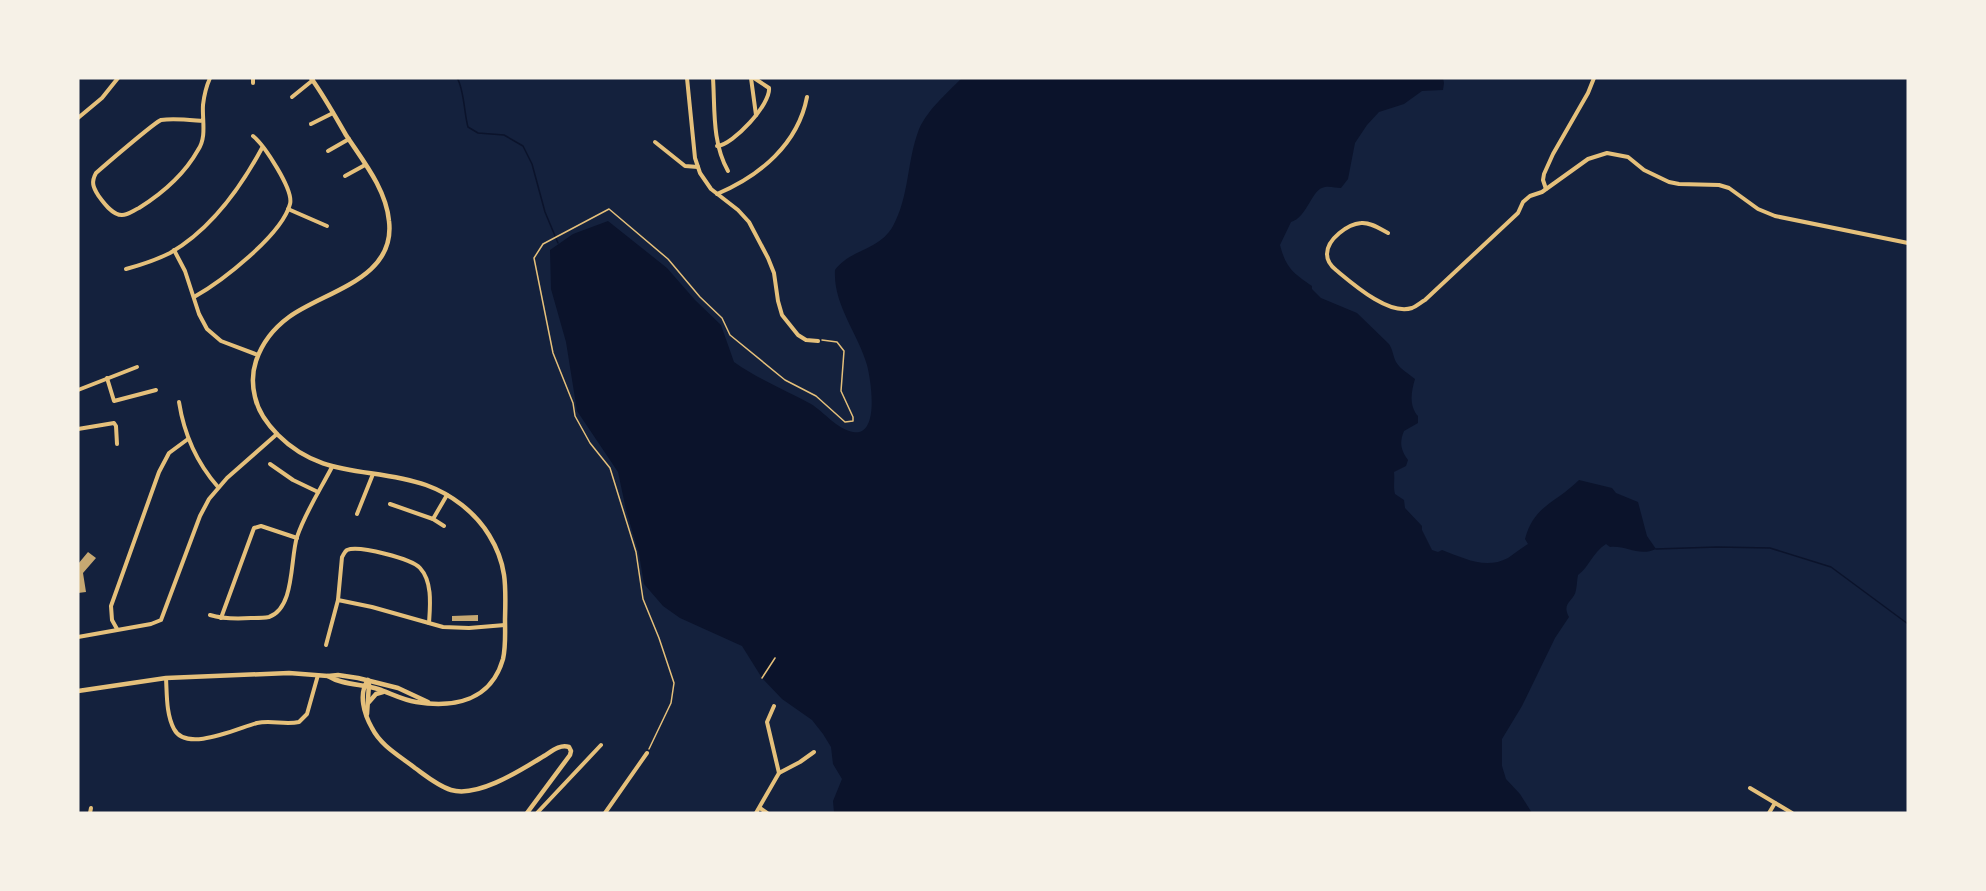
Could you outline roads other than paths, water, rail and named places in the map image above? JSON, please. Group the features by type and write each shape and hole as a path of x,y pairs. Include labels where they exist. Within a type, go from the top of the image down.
{"street":[{"path":"78,118 102,98 118,78"},
{"path":"203,120 158,121 96,173 93,180 94,189 105,204 118,215 126,214 148,202 175,180 200,147 203,138 204,100 210,78"},
{"path":"687,78 695,158 706,184 745,217 762,244 774,273 782,315 789,325 806,340 818,341"},
{"path":"713,78 717,146 728,171"},
{"path":"717,146 728,143 756,115 770,90 753,78"},
{"path":"753,78 756,115"},
{"path":"1546,189 1544,174 1553,153 1588,93 1594,78"},
{"path":"292,97 312,79 381,191 388,212 389,234 382,256 375,265 358,279 288,318 268,337 258,355 254,372 254,392 263,415 277,434 304,455 332,467 420,483 447,495 474,516 489,535 499,555 506,579 502,660 494,679 471,699 444,705 412,701 385,691 336,680 328,676"},
{"path":"716,194 745,180 785,147 801,119 807,97"},
{"path":"312,124 333,113"},
{"path":"194,297 223,278 253,252 270,234 291,201 289,190 263,147 253,136"},
{"path":"328,151 349,139"},
{"path":"655,142 685,166 698,167"},
{"path":"126,269 155,260 174,250 197,232 225,205 263,147"},
{"path":"1388,233 1372,224 1361,223 1350,226 1335,237 1328,248 1327,258 1336,270 1389,307 1412,308 1425,300 1518,213 1523,202 1530,196 1546,189 1588,159 1597,155 1616,154 1628,158 1669,182 1719,185 1729,188 1758,209 1775,216 1908,243"},
{"path":"345,176 365,165"},
{"path":"288,209 327,225"},
{"path":"174,250 185,271 205,325 214,336 258,355"},
{"path":"78,390 137,367"},
{"path":"107,378 114,401 156,390"},
{"path":"179,402 188,439 204,470 218,488"},
{"path":"78,429 114,423 117,444"},
{"path":"78,637 152,624 161,620 200,516 209,499 277,434"},
{"path":"117,630 112,620 111,606 159,472 170,453 188,439"},
{"path":"270,464 293,480 318,492"},
{"path":"210,615 221,618 265,618 279,610 288,593 297,538 332,467"},
{"path":"357,514 373,474"},
{"path":"434,519 447,495"},
{"path":"390,504 434,519 444,526"},
{"path":"221,618 254,528 261,526 297,538"},
{"path":"326,645 338,600 342,557 346,550 359,549 415,564 423,572 429,596 429,623"},
{"path":"338,600 429,623 460,628 505,625"},
{"path":"78,691 166,678 264,673 338,675 368,680 407,692 428,702"},
{"path":"166,678 169,711 175,731 182,737 196,740 261,722 299,722 306,714 318,675"},
{"path":"368,680 363,702 375,733 388,748 446,788 458,791 475,789 500,781 560,747 569,747 571,751 568,759 527,813"},
{"path":"367,686 369,702 367,717"},
{"path":"369,702 376,694 385,691"},
{"path":"774,706 767,722 779,773"},
{"path":"537,813 601,745"},
{"path":"756,813 779,773 814,752"},
{"path":"605,813 647,753"},
{"path":"1750,788 1784,811 1792,813"},
{"path":"1769,813 1775,803"},
{"path":"760,808 767,813"}],"water":[{"path":"962,78 1443,78 1443,90 1422,91 1404,104 1379,112 1355,143 1348,179 1341,188 1320,189 1302,215 1291,222 1280,245 1288,265 1295,273 1312,286 1321,298 1357,313 1389,344 1398,365 1415,379 1412,399 1418,423 1404,431 1402,446 1408,460 1406,466 1394,472 1394,488 1395,494 1404,500 1405,508 1422,526 1432,550 1438,552 1442,550 1483,563 1508,558 1528,544 1525,539 1529,528 1540,511 1579,480 1612,488 1616,493 1638,502 1647,536 1656,549 1644,552 1610,547 1606,544 1597,551 1578,575 1575,594 1566,608 1569,617 1555,638 1522,706 1502,739 1502,766 1506,779 1520,794 1532,813 834,813 833,801 842,779 833,764 831,747 812,720 782,699 762,678 742,646 680,618 663,606 644,584 639,554 618,472 577,411 566,342 551,289 550,250 573,234 608,221 667,268 721,325 734,362 811,404 847,430 862,431 867,426 872,406 869,372 838,295 835,270 848,258 880,240 893,226 902,203 914,143 921,125 937,103"}],"waterway":[{"path":"457,78 468,127 478,133 504,135 523,146 532,164 545,212 558,243"},
{"path":"1656,549 1770,548 1831,567 1908,624"}]}
